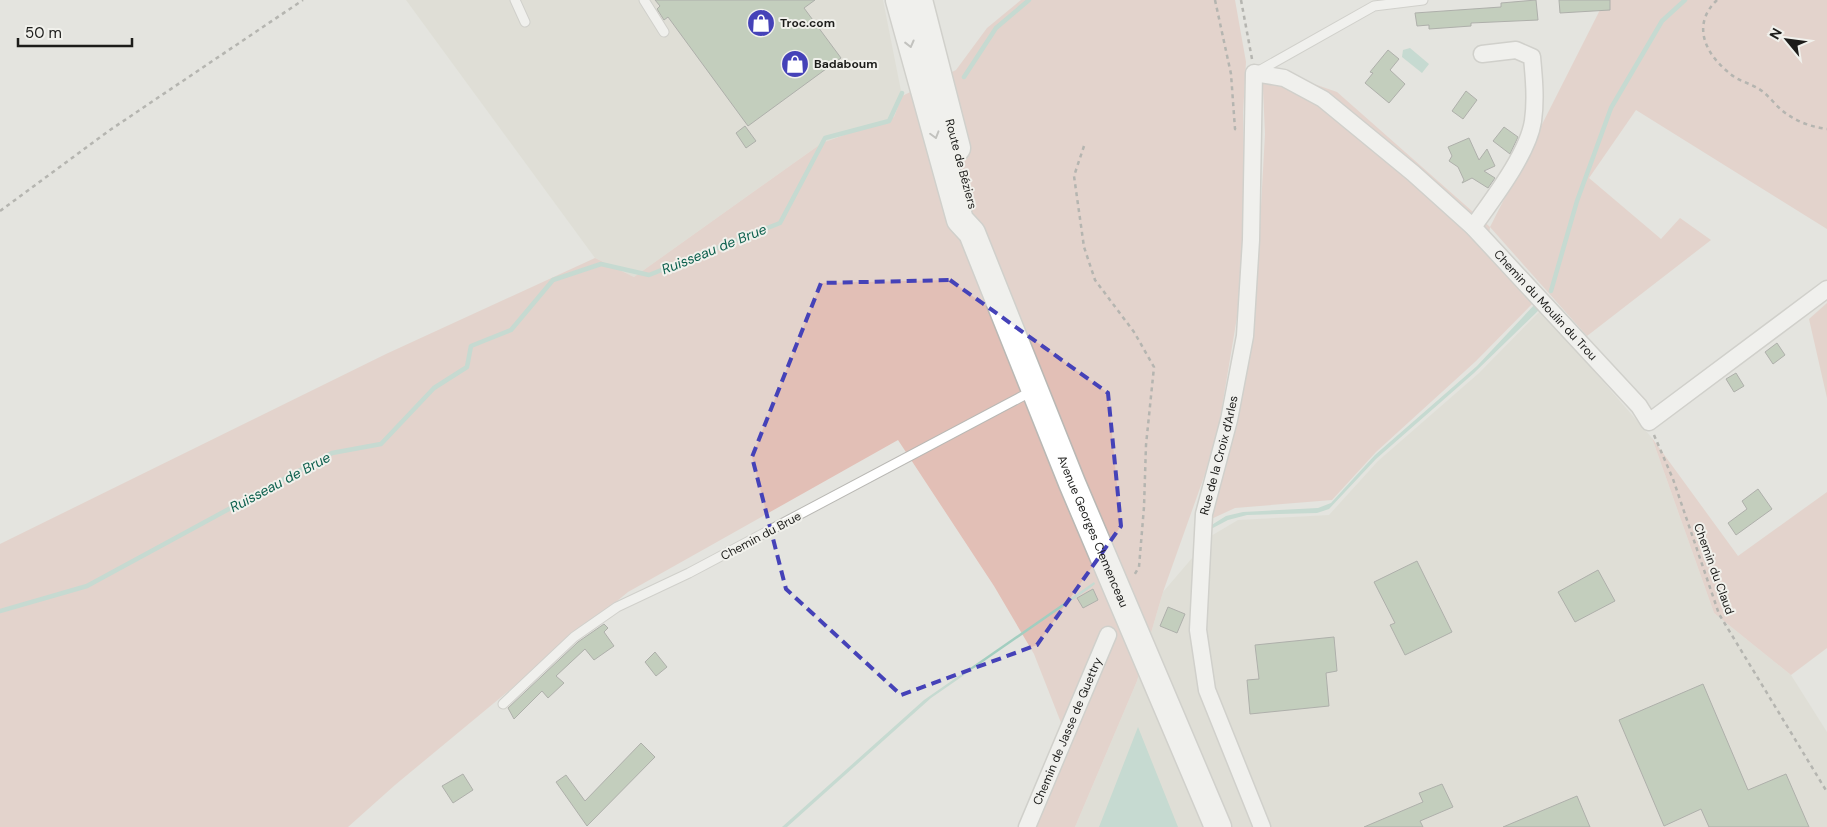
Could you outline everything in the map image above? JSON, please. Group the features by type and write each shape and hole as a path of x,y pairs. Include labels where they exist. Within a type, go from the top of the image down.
{"main road":[{"name":"Route de Béziers","path":"899,0 960,220 972,234"},
{"name":"Route de Béziers","path":"919,0 976,219 972,234"},
{"name":"Avenue Georges Clemenceau","path":"972,234 1034,390 1216,822"}],"street":[{"path":"1473,227 1520,156 1533,123 1535,85 1532,57 1516,50 1482,54"},
{"name":"Rue de la Croix d'Arles","path":"1254,73 1251,240 1245,336 1229,420 1204,514 1198,630 1207,690 1262,827"},
{"name":"Chemin du Moulin du Trou","path":"1254,73 1284,78 1323,99 1394,156 1473,227 1639,406 1649,422"},
{"path":"1649,422 1827,289"},
{"name":"Chemin de Jasse de Guettry","path":"1027,827 1108,635"}],"lane":[{"path":"515,0 525,22"},
{"path":"644,0 664,32"},
{"path":"1254,73 1374,6 1422,0"},
{"name":"Chemin du Brue","path":"504,704 574,637 617,607 689,573 1034,390"}],"path":[{"path":"0,211 110,130 303,0"},
{"path":"1215,0 1231,74 1235,130 1253,142"},
{"path":"1241,0 1254,73"},
{"path":"1717,0 1707,9 1702,21 1707,49 1728,73 1762,91 1784,113 1810,126 1827,129"},
{"path":"1084,146 1074,176 1084,247 1095,280 1134,332 1154,367 1146,445 1144,507 1139,567 1133,577 1117,589"},
{"name":"Chemin du Claud","path":"1649,422 1673,479 1719,614 1827,792"}],"highlighted area":[{"path":"950,280 1108,393 1121,526 1037,645 901,695 786,589 752,457 821,283"}],"shaded area":[{"path":"406,0 883,0 902,96 894,117 822,143 634,277 595,258"},
{"path":"1021,0 1235,0 1246,62 1243,113 1245,210 1240,299 1219,425 1205,474 1163,592 1137,681 1075,827 1034,827 1069,743 1034,654 994,586 898,440 628,592 395,785 348,827 0,827 0,544 386,354 595,258 634,277 822,143 894,117 902,96 956,70 987,28"},
{"path":"1605,0 1827,0 1827,229 1636,110 1589,178 1661,239 1680,218 1711,240 1587,336 1490,227"},
{"path":"1410,48 1429,64 1422,73 1402,57 1403,50"},
{"path":"1262,66 1337,92 1490,227 1487,252 1535,301 1476,361 1376,452 1332,500 1235,508 1209,520 1234,427 1254,334 1265,134"},
{"path":"1536,303 1540,309 1474,373 1376,459 1329,509 1317,513 1247,515 1228,520 1209,530 1210,526 1226,516 1243,512 1318,508 1331,503 1375,455 1477,366"},
{"path":"1827,303 1827,398 1809,319"},
{"path":"1541,310 1652,438 1714,613 1791,675 1827,732 1827,827 1075,827 1137,681 1163,592 1211,536 1238,520 1329,515 1378,461 1479,373"},
{"path":"1652,438 1738,556 1827,492 1827,648 1791,675 1714,613"},
{"path":"1094,582 1095,584 1090,588 931,698 787,827 782,827 924,700"},
{"path":"1138,727 1178,827 1099,827"}],"building":[{"path":"655,0 815,0 804,8 841,58 748,126 668,17 664,20 657,9 660,6"},
{"path":"1536,0 1538,20 1471,23 1471,26 1429,29 1429,25 1417,26 1415,13 1501,7 1501,3"},
{"path":"1559,0 1610,0 1610,10 1560,13"},
{"path":"1388,50 1399,59 1390,70 1405,84 1389,103 1365,83 1373,73 1370,72"},
{"path":"1466,91 1477,100 1463,119 1452,111"},
{"path":"745,126 756,141 746,148 736,133"},
{"path":"1504,127 1518,137 1510,154 1493,141"},
{"path":"1469,138 1479,160 1487,149 1495,166 1484,171 1495,178 1488,188 1472,178 1462,183 1464,180 1458,167 1449,161 1452,156 1448,147"},
{"path":"1777,343 1785,355 1773,364 1765,352"},
{"path":"1736,373 1744,386 1734,392 1726,379"},
{"path":"1758,489 1772,509 1736,535 1728,523 1747,509 1742,501"},
{"path":"1417,561 1452,632 1405,655 1390,625 1395,623 1374,582"},
{"path":"1598,570 1615,601 1575,622 1558,592"},
{"path":"1093,589 1098,600 1083,608 1077,598"},
{"path":"1168,607 1185,614 1177,633 1160,626"},
{"path":"604,624 608,628 604,632 614,646 594,660 585,649 556,676 564,683 548,698 542,691 514,719 508,708 578,642"},
{"path":"1334,637 1337,671 1326,673 1329,706 1250,714 1247,680 1259,679 1255,645"},
{"path":"655,652 667,667 656,676 645,662"},
{"path":"1703,684 1748,790 1786,774 1809,827 1709,827 1701,809 1664,826 1619,720"},
{"path":"641,743 655,757 587,826 556,782 566,775 585,801"},
{"path":"463,774 473,790 453,803 442,786"},
{"path":"1442,784 1453,807 1420,821 1423,827 1364,827 1423,802 1419,793"},
{"path":"1577,796 1590,827 1503,827"}],"waterway":[{"name":"Ruisseau de Brue","path":"964,77 996,28 1029,0"},
{"path":"1551,291 1577,201 1611,108 1662,21 1685,0"},
{"name":"Ruisseau de Brue","path":"0,611 87,586 332,453 381,444 434,388 467,367 471,346 511,330 553,280 601,264 649,275 780,223 825,138 889,121 902,93"}],"place":[{"name":"Troc.com","path":"761,23"},
{"name":"Badaboum","path":"795,64"}]}
